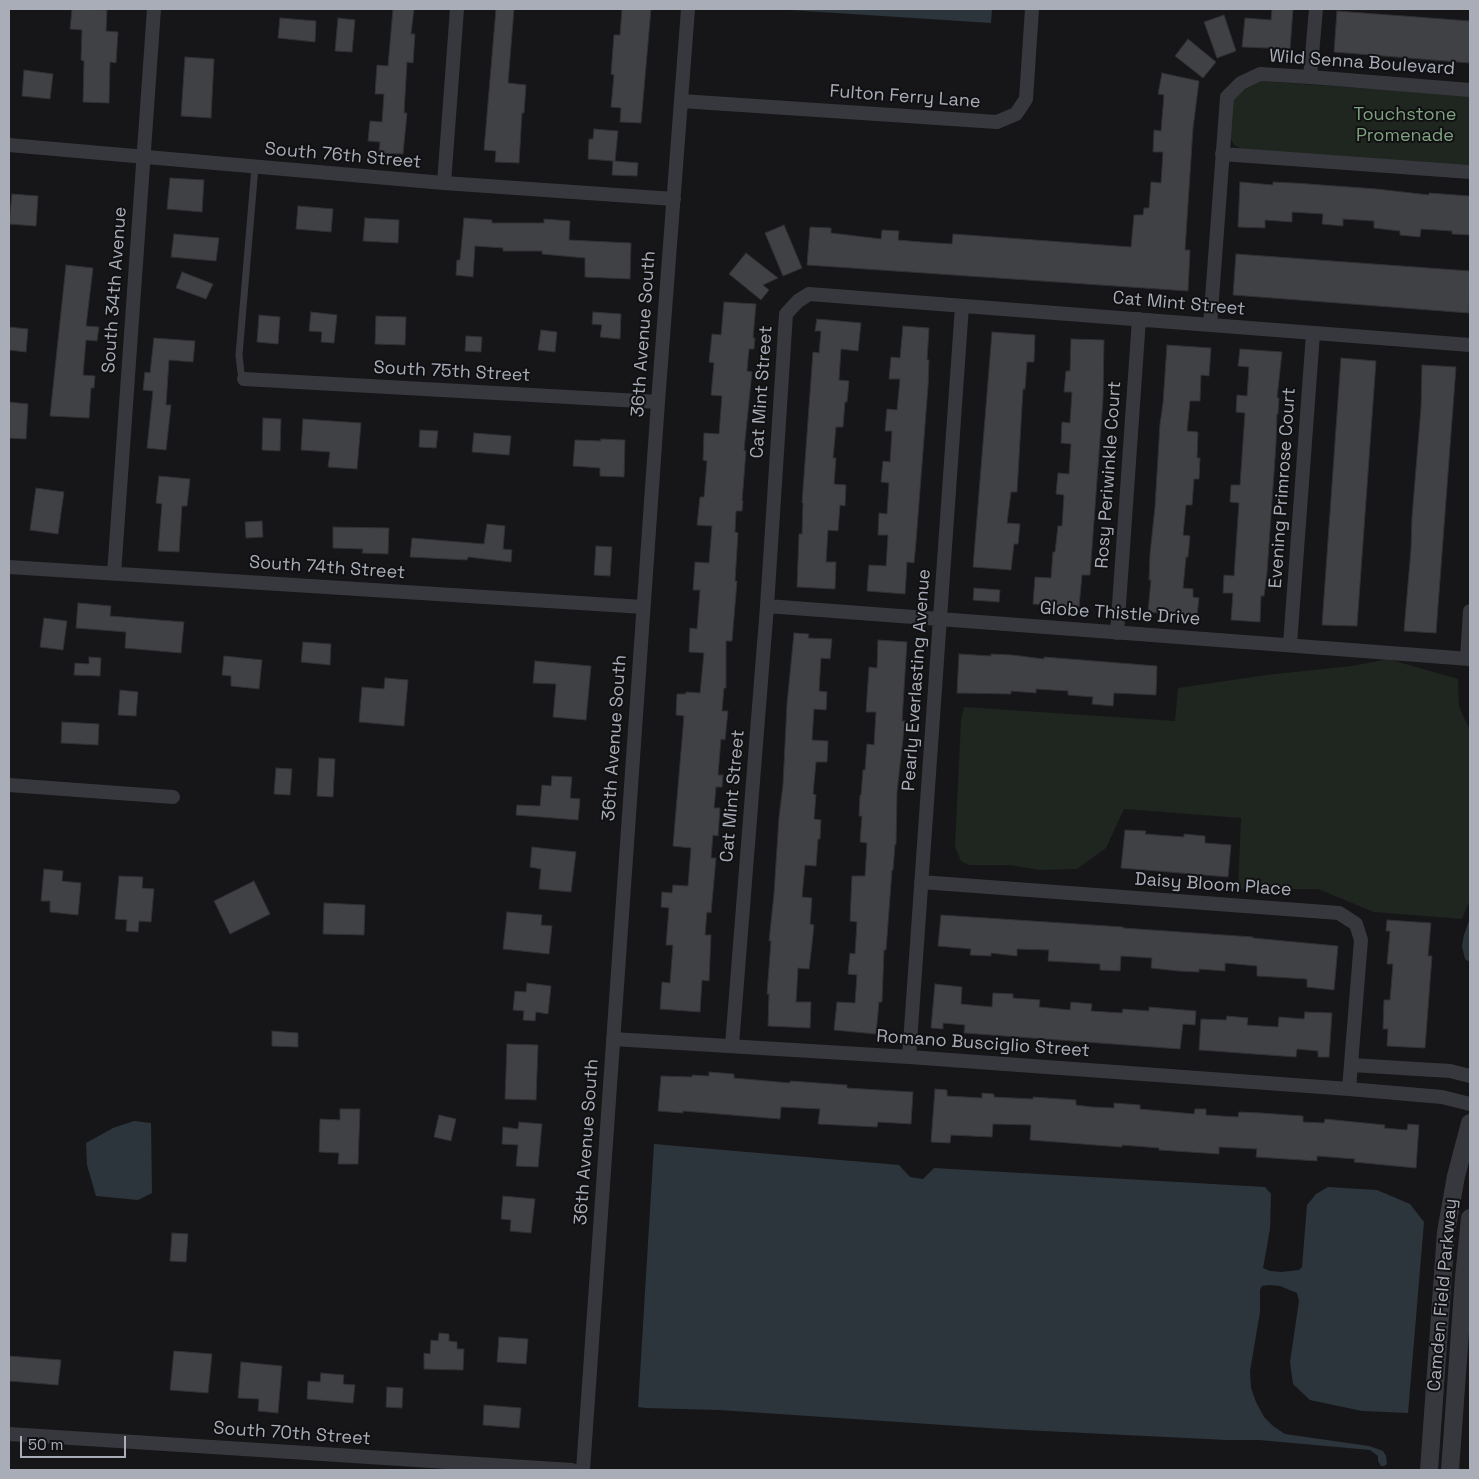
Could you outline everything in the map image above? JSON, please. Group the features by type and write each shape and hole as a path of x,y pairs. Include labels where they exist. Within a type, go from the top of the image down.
{"street":[{"name":"South 34th Avenue","path":"114,574 142,157 154,9"},
{"path":"444,183 457,9"},
{"name":"36th Avenue South","path":"583,1470 643,607 688,9"},
{"name":"Fulton Ferry Lane","path":"681,101 997,122 1016,114 1026,99 1032,9"},
{"path":"1310,77 1316,9"},
{"name":"Wild Senna Boulevard","path":"1210,325 1227,97 1241,83 1260,74 1470,90"},
{"name":"South 76th Street","path":"9,145 444,183 674,200"},
{"path":"1222,154 1470,172"},
{"name":"Cat Mint Street","path":"732,1045 767,606 786,314 798,301 809,294 1470,345"},
{"name":"Pearly Everlasting Avenue","path":"909,1057 962,306"},
{"name":"Rosy Periwinkle Court","path":"1118,633 1139,319"},
{"name":"Evening Primrose Court","path":"1290,644 1313,334"},
{"name":"South 75th Street","path":"244,379 658,402"},
{"name":"South 74th Street","path":"9,567 643,607"},
{"name":"Globe Thistle Drive","path":"767,606 1469,658"},
{"path":"1469,658 1470,611"},
{"path":"9,784 173,797"},
{"name":"Daisy Bloom Place","path":"921,882 1339,913 1356,924 1361,940 1352,1065"},
{"name":"Romano Busciglio Street","path":"613,1039 909,1057 1350,1089 1442,1097 1470,1104"},
{"path":"1350,1089 1352,1065 1450,1071 1470,1076"},
{"name":"Camden Field Parkway","path":"1429,1470 1446,1232 1456,1176 1470,1123"},
{"name":"Camden Field Parkway","path":"1450,1470 1470,1218"},
{"name":"South 70th Street","path":"9,1434 572,1470"}],"lane":[{"path":"244,379 241,373 239,355 255,167"}],"green space":[{"name":"Touchstone Promenade","path":"1260,81 1470,96 1470,165 1242,149 1234,145 1230,137 1233,100 1244,88"},
{"path":"1388,659 1458,679 1459,707 1470,730 1470,900 1462,919 1374,912 1318,889 1238,889 1241,818 1124,809 1106,848 1077,869 1040,870 1010,865 969,865 961,861 955,847 961,720 964,707 1175,721 1178,688 1266,675 1352,666"}],"shaded area":[{"path":"774,9 992,9 991,23"},
{"path":"1470,918 1470,962 1465,959 1462,946"},
{"path":"134,1121 151,1123 152,1193 138,1200 96,1196 87,1165 86,1143 113,1128"},
{"path":"654,1144 899,1165 910,1177 923,1179 934,1168 1265,1187 1271,1194 1270,1229 1263,1268 1281,1272 1299,1270 1302,1267 1307,1205 1316,1194 1328,1187 1377,1190 1410,1204 1424,1222 1408,1413 1362,1411 1310,1400 1293,1384 1290,1362 1299,1301 1297,1293 1280,1286 1269,1285 1262,1286 1260,1290 1260,1312 1250,1371 1251,1388 1264,1417 1285,1434 1369,1446 1383,1451 1387,1464 1384,1466 1381,1466 1378,1456 1370,1450 1259,1440 1003,1429 719,1410 638,1407"}],"building":[{"path":"72,9 107,10 106,31 118,32 116,63 110,62 109,103 83,102 84,61 81,60 82,30 70,29"},
{"path":"393,9 414,9 411,34 415,34 413,63 407,62 404,113 407,113 403,154 379,153 380,142 368,141 370,121 382,122 384,94 375,94 377,65 388,66"},
{"path":"496,9 514,9 508,83 526,85 519,163 495,162 496,151 484,150"},
{"path":"622,9 651,9 641,123 620,122 621,108 611,107 614,75 611,74 614,35 620,35"},
{"path":"1272,9 1293,9 1290,49 1242,47 1245,18 1271,20"},
{"path":"1337,11 1470,21 1470,63 1334,52"},
{"path":"1224,15 1236,51 1217,58 1204,22"},
{"path":"280,18 316,21 315,42 278,38"},
{"path":"338,18 355,20 352,52 335,51"},
{"path":"1188,39 1216,62 1203,78 1175,56"},
{"path":"185,57 214,59 211,118 181,116"},
{"path":"24,70 53,74 50,99 22,96"},
{"path":"1162,73 1199,81 1193,128 1185,250 1190,250 1188,291 807,265 810,227 831,228 831,233 881,239 882,230 899,231 898,240 952,244 953,234 1131,247 1134,215 1143,215 1144,208 1149,208 1151,182 1161,183 1163,152 1153,152 1154,130 1161,131 1164,95 1158,94"},
{"path":"594,129 618,131 615,161 638,163 637,176 612,175 613,161 588,159 589,139 593,139"},
{"path":"170,178 204,180 202,212 167,209"},
{"path":"1240,182 1273,185 1273,182 1294,183 1429,195 1429,193 1470,196 1470,235 1452,234 1452,231 1421,229 1420,237 1400,235 1400,231 1374,228 1374,221 1343,219 1343,226 1322,224 1323,214 1292,212 1292,222 1265,220 1265,228 1238,227"},
{"path":"12,194 38,196 36,226 9,224"},
{"path":"298,206 333,209 331,232 296,229"},
{"path":"365,218 399,220 398,243 363,241"},
{"path":"464,218 492,220 492,223 544,223 544,219 570,221 569,240 631,243 630,279 585,277 585,258 542,254 542,251 503,251 503,248 475,246 473,277 456,275 457,260 460,260"},
{"path":"784,225 802,268 783,276 765,233"},
{"path":"174,234 219,238 216,261 171,257"},
{"path":"746,253 778,278 763,285 769,290 761,300 729,274"},
{"path":"1236,254 1470,271 1469,313 1233,295"},
{"path":"66,265 93,268 86,326 99,327 97,341 86,340 83,375 95,376 94,388 91,388 89,418 50,416"},
{"path":"182,272 213,284 206,299 176,288"},
{"path":"724,302 756,304 753,338 755,338 754,349 749,349 747,371 752,372 744,450 746,451 742,511 736,511 735,532 738,533 735,581 737,581 732,641 726,641 726,688 724,688 722,711 728,711 725,740 721,739 718,775 723,775 722,787 716,787 714,808 720,808 718,836 713,835 711,858 716,858 711,913 707,912 705,935 711,935 709,981 702,980 700,1012 660,1009 662,982 670,983 673,945 666,945 669,908 661,907 662,892 672,893 673,885 688,886 691,848 673,846 684,716 676,715 677,694 686,694 686,692 700,693 704,653 689,652 690,628 697,629 700,590 693,590 695,562 709,563 712,526 697,525 700,497 704,497 707,461 703,460 704,433 719,434 722,396 711,395 714,363 709,362 712,334 721,335"},
{"path":"311,312 337,315 334,343 321,342 322,332 309,331"},
{"path":"593,312 621,314 620,339 600,337 602,325 592,324"},
{"path":"259,315 280,317 278,344 257,342"},
{"path":"376,316 406,317 405,345 375,344"},
{"path":"817,319 861,323 858,351 841,349 839,380 849,381 843,427 836,427 833,458 836,458 834,484 846,485 845,506 840,505 838,531 828,530 826,562 836,562 835,589 797,587 799,534 802,534 802,503 813,352 819,353 821,331 815,331"},
{"path":"903,326 929,328 928,386 916,542 914,563 907,562 905,594 867,591 869,565 886,566 888,535 878,535 879,513 887,514 889,483 881,482 883,461 890,462 892,431 885,431 887,409 897,410 900,379 889,379 891,357 900,358"},
{"path":"9,327 28,329 26,352 9,350"},
{"path":"541,330 557,332 555,352 538,350"},
{"path":"992,332 1035,335 1034,362 1027,362 1025,389 1023,389 1017,492 1011,492 1007,523 1020,524 1018,544 1014,544 1011,570 973,567"},
{"path":"466,336 482,337 481,352 465,351"},
{"path":"154,338 195,341 193,362 169,360 166,405 171,405 166,450 147,448 153,391 143,390 145,372 150,373"},
{"path":"1071,339 1104,340 1103,399 1090,575 1082,575 1079,607 1033,604 1035,577 1051,578 1058,526 1062,526 1064,495 1056,494 1058,473 1069,474 1071,444 1061,443 1062,422 1070,423 1072,392 1064,392 1066,371 1070,371"},
{"path":"1167,345 1211,348 1209,376 1201,375 1200,401 1190,401 1187,431 1198,432 1197,458 1200,458 1199,479 1194,479 1192,505 1186,505 1183,535 1190,536 1183,588 1193,589 1193,597 1199,598 1197,616 1148,612 1151,580 1149,580 1150,554"},
{"path":"1240,349 1282,352 1277,398 1279,398 1267,573 1264,596 1261,596 1260,622 1231,620 1233,593 1223,593 1224,575 1234,576 1239,503 1230,502 1231,485 1240,485 1245,413 1236,412 1237,395 1247,396 1249,367 1238,366"},
{"path":"1341,358 1376,361 1357,626 1322,625"},
{"path":"1422,365 1456,367 1436,633 1404,631 1421,408"},
{"path":"9,402 28,404 26,439 9,438"},
{"path":"263,418 281,419 280,451 262,450"},
{"path":"303,419 361,423 357,469 328,467 330,452 301,450"},
{"path":"420,430 438,431 436,448 419,447"},
{"path":"474,433 511,436 509,455 472,452"},
{"path":"601,439 625,440 624,477 600,476 600,468 573,466 575,440 601,441"},
{"path":"159,476 190,479 187,506 182,506 179,552 158,551 162,504 156,503"},
{"path":"36,488 64,492 58,534 30,530"},
{"path":"262,521 263,537 246,538 245,522"},
{"path":"487,524 505,526 503,549 512,550 511,562 468,557 467,560 410,557 412,538 484,544"},
{"path":"333,527 389,528 388,554 362,553 363,549 333,548"},
{"path":"596,546 612,547 610,576 594,575"},
{"path":"974,588 1000,590 999,602 973,600"},
{"path":"78,603 111,606 110,616 184,622 181,653 125,648 126,632 76,628"},
{"path":"44,618 67,621 63,650 40,647"},
{"path":"794,633 809,634 808,638 832,639 830,659 821,658 819,691 827,692 826,710 814,709 812,740 828,741 827,762 816,762 813,794 816,795 814,819 821,820 820,839 818,839 816,866 805,865 802,897 812,898 810,924 814,925 809,969 798,968 796,1002 811,1002 810,1028 768,1026 769,994 767,994 771,941 769,941"},
{"path":"878,640 907,642 902,721 905,721 897,792 896,845 892,870 886,950 884,950 882,1002 879,1002 876,1034 834,1030 837,1002 855,1003 857,975 848,974 850,953 855,954 857,922 850,921 852,876 865,876 867,843 860,842 862,816 859,816 860,795 863,770 865,770 867,744 874,745 876,712 866,712 869,667 877,668"},
{"path":"303,642 331,644 330,665 301,662"},
{"path":"959,654 1012,655 1044,659 1044,657 1157,666 1156,695 1114,693 1113,706 1092,704 1093,697 1068,695 1068,691 1036,689 1036,693 1011,691 1011,694 957,693"},
{"path":"224,656 262,660 259,689 231,686 231,676 222,675"},
{"path":"89,657 101,658 100,676 74,675 75,663 89,664"},
{"path":"535,661 591,666 586,720 553,717 556,684 533,683"},
{"path":"385,678 408,680 404,726 359,722 362,687 384,689"},
{"path":"120,690 138,692 136,716 118,715"},
{"path":"62,722 99,724 98,745 61,743"},
{"path":"319,758 335,759 333,797 317,796"},
{"path":"276,768 292,769 290,795 274,794"},
{"path":"552,776 572,777 570,798 580,799 578,820 516,815 517,805 540,806 542,785 551,786"},
{"path":"1125,830 1146,831 1145,834 1184,837 1184,834 1205,836 1205,843 1231,845 1228,877 1121,868"},
{"path":"532,847 576,852 571,892 539,889 541,869 530,867"},
{"path":"44,869 63,871 62,881 81,883 78,915 50,912 50,901 41,901"},
{"path":"119,876 143,877 142,888 154,889 151,922 139,921 138,932 126,931 127,920 115,919"},
{"path":"254,881 270,914 230,934 214,901"},
{"path":"324,903 365,905 364,935 323,934"},
{"path":"507,912 542,915 541,925 552,926 549,954 503,949"},
{"path":"941,915 1253,937 1338,946 1334,990 1307,987 1307,979 1257,976 1257,966 1225,963 1225,971 1199,969 1199,972 1178,971 1151,968 1152,958 1121,956 1120,971 1100,970 1100,964 1048,961 1049,950 1017,949 1017,956 991,953 991,956 970,955 971,949 938,946"},
{"path":"1387,920 1431,923 1428,956 1432,956 1425,1048 1387,1046 1388,1029 1383,1029 1384,1000 1390,1000 1393,964 1387,964 1390,931 1386,931"},
{"path":"527,983 551,986 548,1014 536,1012 535,1021 523,1020 524,1011 513,1010 515,991 526,992"},
{"path":"935,984 962,987 961,1004 992,1007 993,993 1013,994 1013,998 1040,1000 1039,1007 1070,1010 1071,1002 1092,1004 1091,1011 1122,1013 1123,1009 1149,1011 1149,1007 1196,1011 1195,1025 1183,1024 1180,1049 964,1033 965,1025 943,1023 943,1029 931,1028"},
{"path":"1305,1012 1332,1013 1329,1057 1318,1057 1318,1051 1297,1049 1296,1057 1199,1050 1201,1019 1226,1020 1227,1016 1248,1018 1247,1025 1278,1027 1279,1017 1304,1019"},
{"path":"272,1031 298,1033 298,1047 272,1046"},
{"path":"507,1044 538,1045 536,1100 505,1099"},
{"path":"709,1072 734,1074 734,1078 790,1083 790,1081 847,1085 847,1088 913,1092 911,1124 878,1122 877,1127 818,1124 820,1109 781,1107 780,1119 683,1111 683,1113 658,1111 661,1076 709,1076"},
{"path":"935,1089 947,1090 947,1096 982,1098 982,1093 994,1094 994,1097 1076,1100 1076,1105 1092,1107 1114,1108 1114,1103 1140,1105 1140,1109 1194,1114 1195,1109 1206,1109 1206,1115 1238,1117 1239,1112 1303,1116 1303,1122 1324,1123 1325,1119 1385,1125 1384,1128 1407,1130 1408,1124 1419,1125 1416,1168 1354,1162 1355,1159 1317,1156 1317,1161 1256,1157 1257,1149 1219,1147 1219,1154 1159,1150 1159,1148 1122,1145 1122,1147 1030,1140 1031,1125 993,1124 992,1137 951,1135 950,1143 931,1142"},
{"path":"340,1109 360,1109 358,1164 338,1164 339,1153 319,1152 320,1119 340,1120"},
{"path":"439,1115 456,1119 451,1141 434,1137"},
{"path":"519,1122 542,1124 538,1167 516,1166 518,1145 502,1144 503,1127 518,1129"},
{"path":"503,1196 535,1199 531,1233 510,1231 511,1220 501,1219"},
{"path":"172,1233 188,1234 186,1262 170,1261"},
{"path":"439,1333 449,1334 449,1341 457,1342 457,1349 464,1349 463,1370 424,1369 424,1353 430,1354 431,1340 438,1341"},
{"path":"499,1337 528,1339 526,1364 497,1362"},
{"path":"174,1351 212,1354 208,1393 170,1390"},
{"path":"9,1356 61,1360 58,1385 9,1381"},
{"path":"241,1362 282,1366 278,1413 258,1411 259,1399 238,1398"},
{"path":"321,1373 344,1375 343,1384 355,1385 353,1403 307,1399 308,1381 320,1382"},
{"path":"387,1387 403,1388 402,1408 386,1407"},
{"path":"484,1405 521,1408 519,1428 483,1425"}]}
